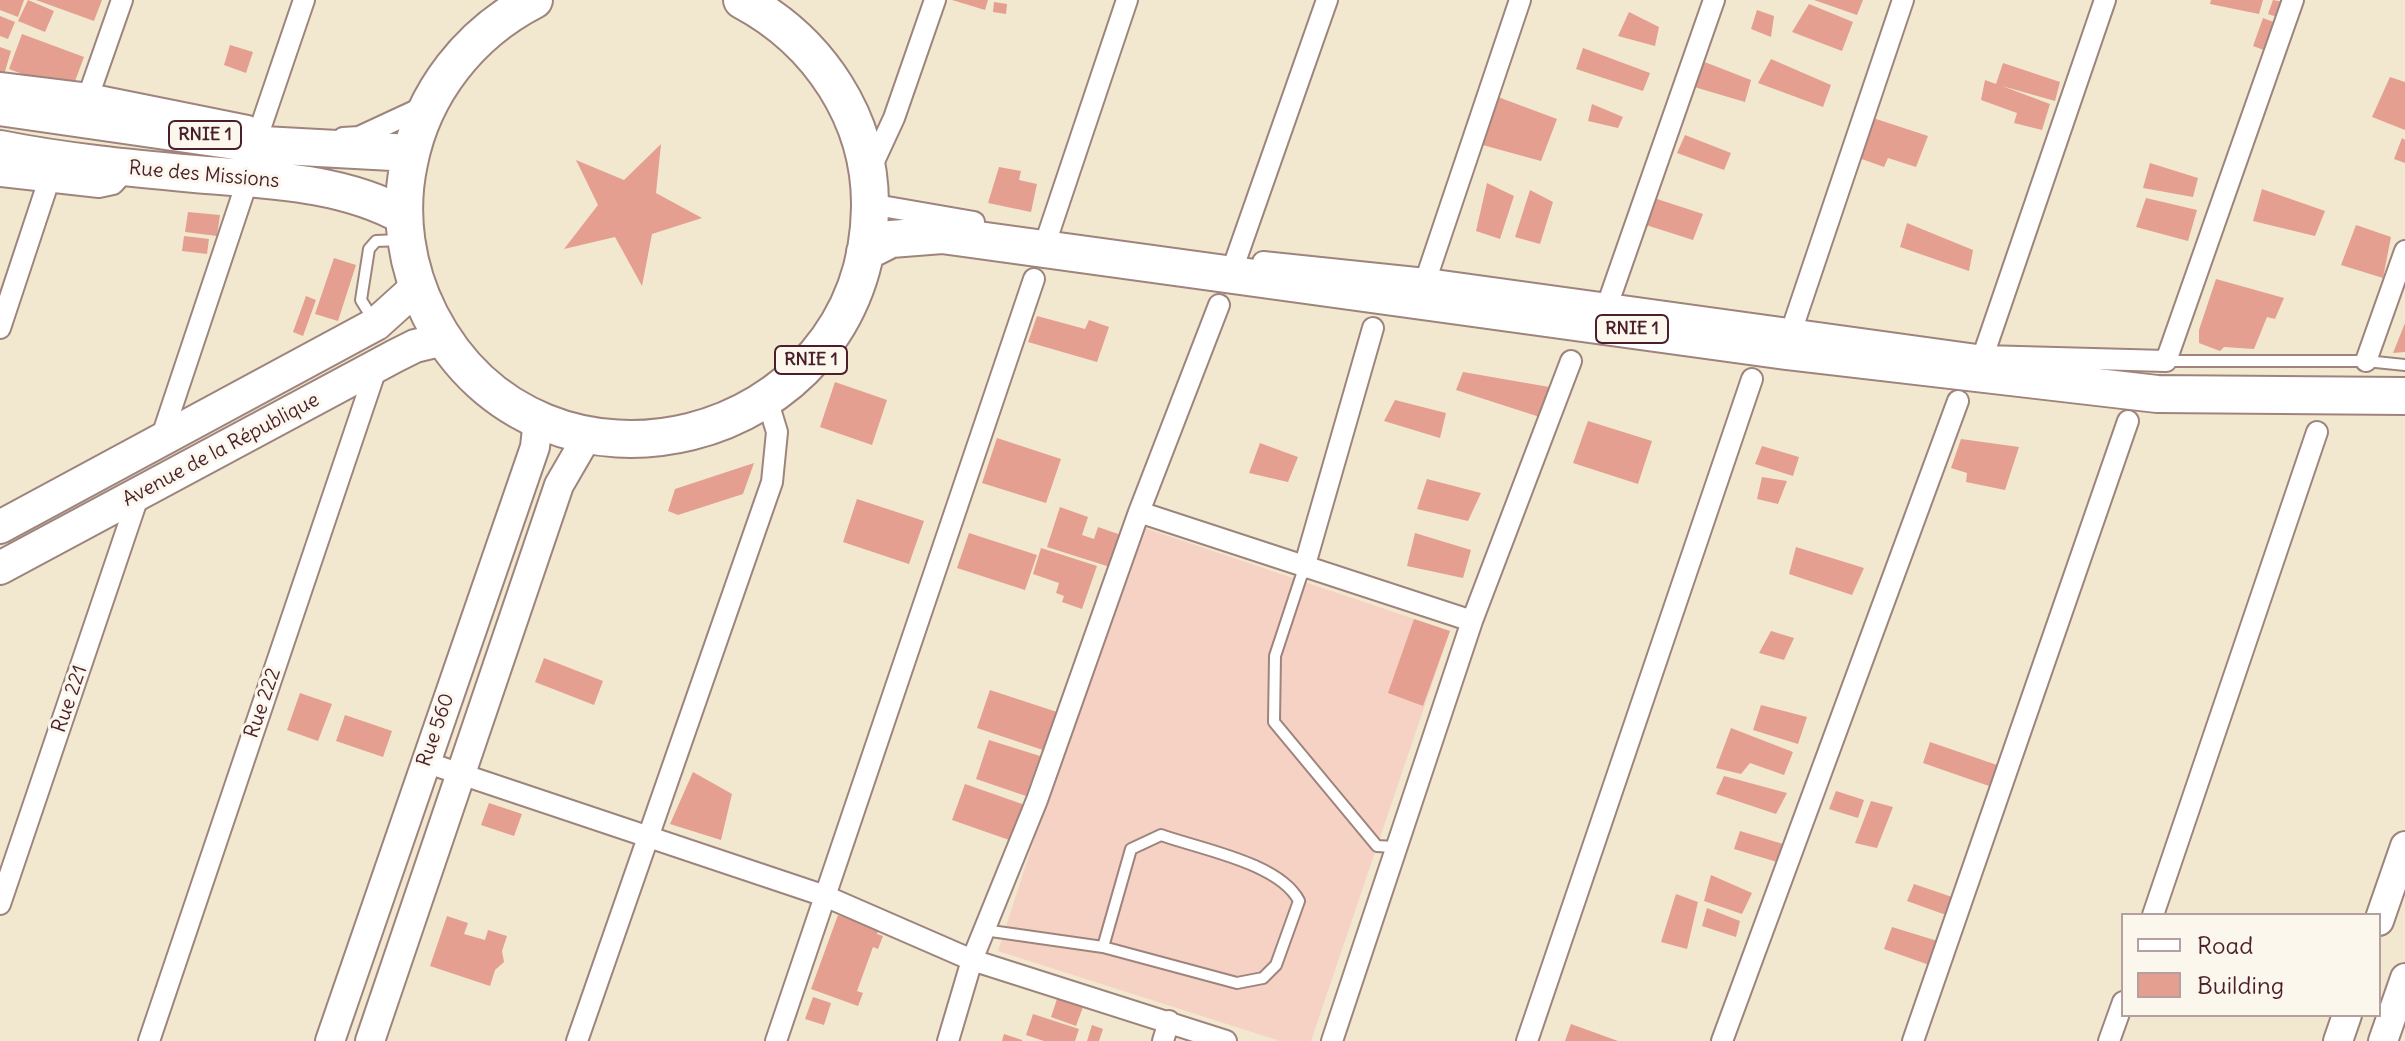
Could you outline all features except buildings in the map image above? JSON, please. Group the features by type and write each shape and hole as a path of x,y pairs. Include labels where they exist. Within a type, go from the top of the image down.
{"highway":[{"name":"RNIE 1","path":"522,3 466,51 428,105 411,153 405,228 417,287 444,339 489,388 538,419 588,435 629,440 681,436 721,424 767,399 801,372 829,338 850,299 865,252 869,189 851,116 829,76 789,31 742,0"},
{"name":"Rue des Missions","path":"0,107 263,145 411,153"},
{"name":"Rue des Missions","path":"0,149 60,161 346,192 377,201 405,228"},
{"name":"RNIE 1","path":"865,252 891,239 942,235 1786,351 2142,392 2405,396"}],"main road":[{"name":"Avenue de la République","path":"0,527 376,324 417,287"},
{"name":"Avenue de la République","path":"0,568 415,346 444,339"},
{"name":"Rue 560","path":"330,1041 535,447 538,419"},
{"name":"Rue 560","path":"370,1041 559,485 588,435"},
{"path":"2381,915 2405,846"},
{"path":"2383,1041 2405,978"},
{"path":"2338,1041 2346,1017"}],"street":[{"path":"89,94 122,0"},
{"path":"260,129 304,0"},
{"path":"935,0 869,189 1048,235 1426,279 1983,356 2166,361 2293,0"},
{"path":"1048,235 1127,0"},
{"path":"1236,259 1327,0"},
{"path":"1426,279 1520,0"},
{"path":"1607,306 1714,0"},
{"path":"1792,329 1903,0"},
{"path":"1983,356 2105,0"},
{"path":"0,83 89,94 260,129 359,137 428,105"},
{"path":"0,176 106,186 128,168"},
{"path":"160,442 248,179"},
{"path":"0,328 49,180"},
{"path":"2366,361 2405,251"},
{"path":"776,1041 1034,279"},
{"path":"948,1041 972,960 1037,800 1139,512 1219,305"},
{"path":"1304,568 1373,328"},
{"path":"1332,1041 1472,621 1571,361"},
{"name":"Rue 222","path":"149,1041 377,366"},
{"path":"1527,1041 1752,379"},
{"path":"577,1041 772,482 777,432 767,399"},
{"path":"1722,1041 1958,401"},
{"path":"1913,1041 2128,421"},
{"path":"2154,913 2317,432"},
{"name":"Rue 221","path":"0,904 139,494"},
{"path":"1139,512 1472,621"},
{"path":"425,762 825,896 972,960 1166,1031 1226,1041"},
{"path":"2109,1041 2121,1008"}],"lane":[{"path":"376,324 361,300 369,249 376,241 405,228"},
{"path":"2166,361 2366,361 2405,365"},
{"path":"1304,568 1275,656 1274,722 1377,846 1395,847"},
{"path":"984,930 1103,947 1237,983 1263,978 1276,965 1299,901 1292,886 1274,874 1161,835 1131,849 1103,947"}],"shaded area":[{"path":"1136,525 1450,631 1311,1041 1280,1041 998,951"}]}
